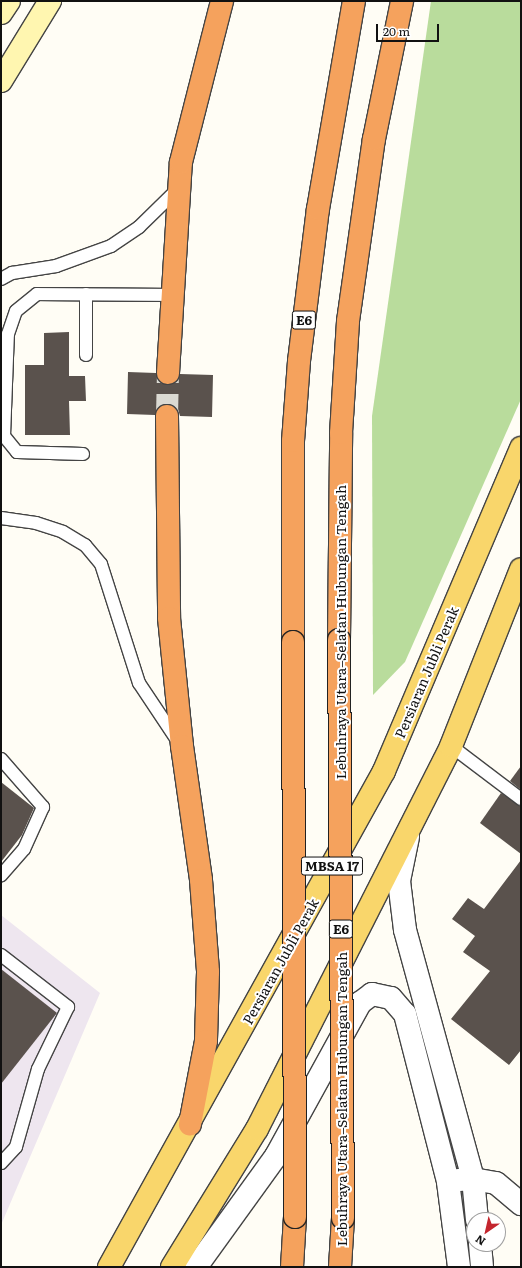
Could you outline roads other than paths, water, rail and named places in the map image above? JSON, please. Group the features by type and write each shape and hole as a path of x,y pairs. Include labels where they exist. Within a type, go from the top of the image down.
{"highway":[{"path":"168,373 181,162 222,1"},
{"name":"E6","path":"292,1267 294,1217 293,441 299,361 318,209 354,1"},
{"name":"Lebuhraya Utara–Selatan Hubungan Tengah","path":"340,1267 343,1218 339,640 341,433 348,321 374,139 402,1"},
{"path":"167,416 169,618 182,746 200,873 208,972 206,1041 190,1124"}],"main road":[{"path":"1,13 8,1"},
{"path":"1,82 50,1"},
{"name":"Persiaran Jubli Perak","path":"109,1267 190,1124 384,771 521,448"},
{"name":"MBSA 17","path":"172,1267 257,1128 412,818 451,746 521,569"}],"street":[{"path":"412,818 399,881 405,930 473,1179 476,1212"},
{"path":"196,1267 276,1156 360,1003 372,994 391,998 405,1014 448,1182 460,1267"},
{"path":"448,1182 473,1179 496,1183 521,1204"},
{"path":"481,1252 482,1267"}],"lane":[{"path":"1,279 12,273 56,266 111,246 139,227 179,188"},
{"path":"83,454 17,452 4,436 8,334 16,311 36,294 173,294"},
{"path":"86,294 86,354"},
{"path":"1,518 36,523 64,532 85,545 101,564 138,683 182,746"},
{"path":"451,746 521,799"},
{"path":"1,759 43,807 24,849 1,875"},
{"path":"1,955 68,1007 38,1069 16,1147 1,1162"}],"tunnel":[{"path":"167,416 168,373"}]}
